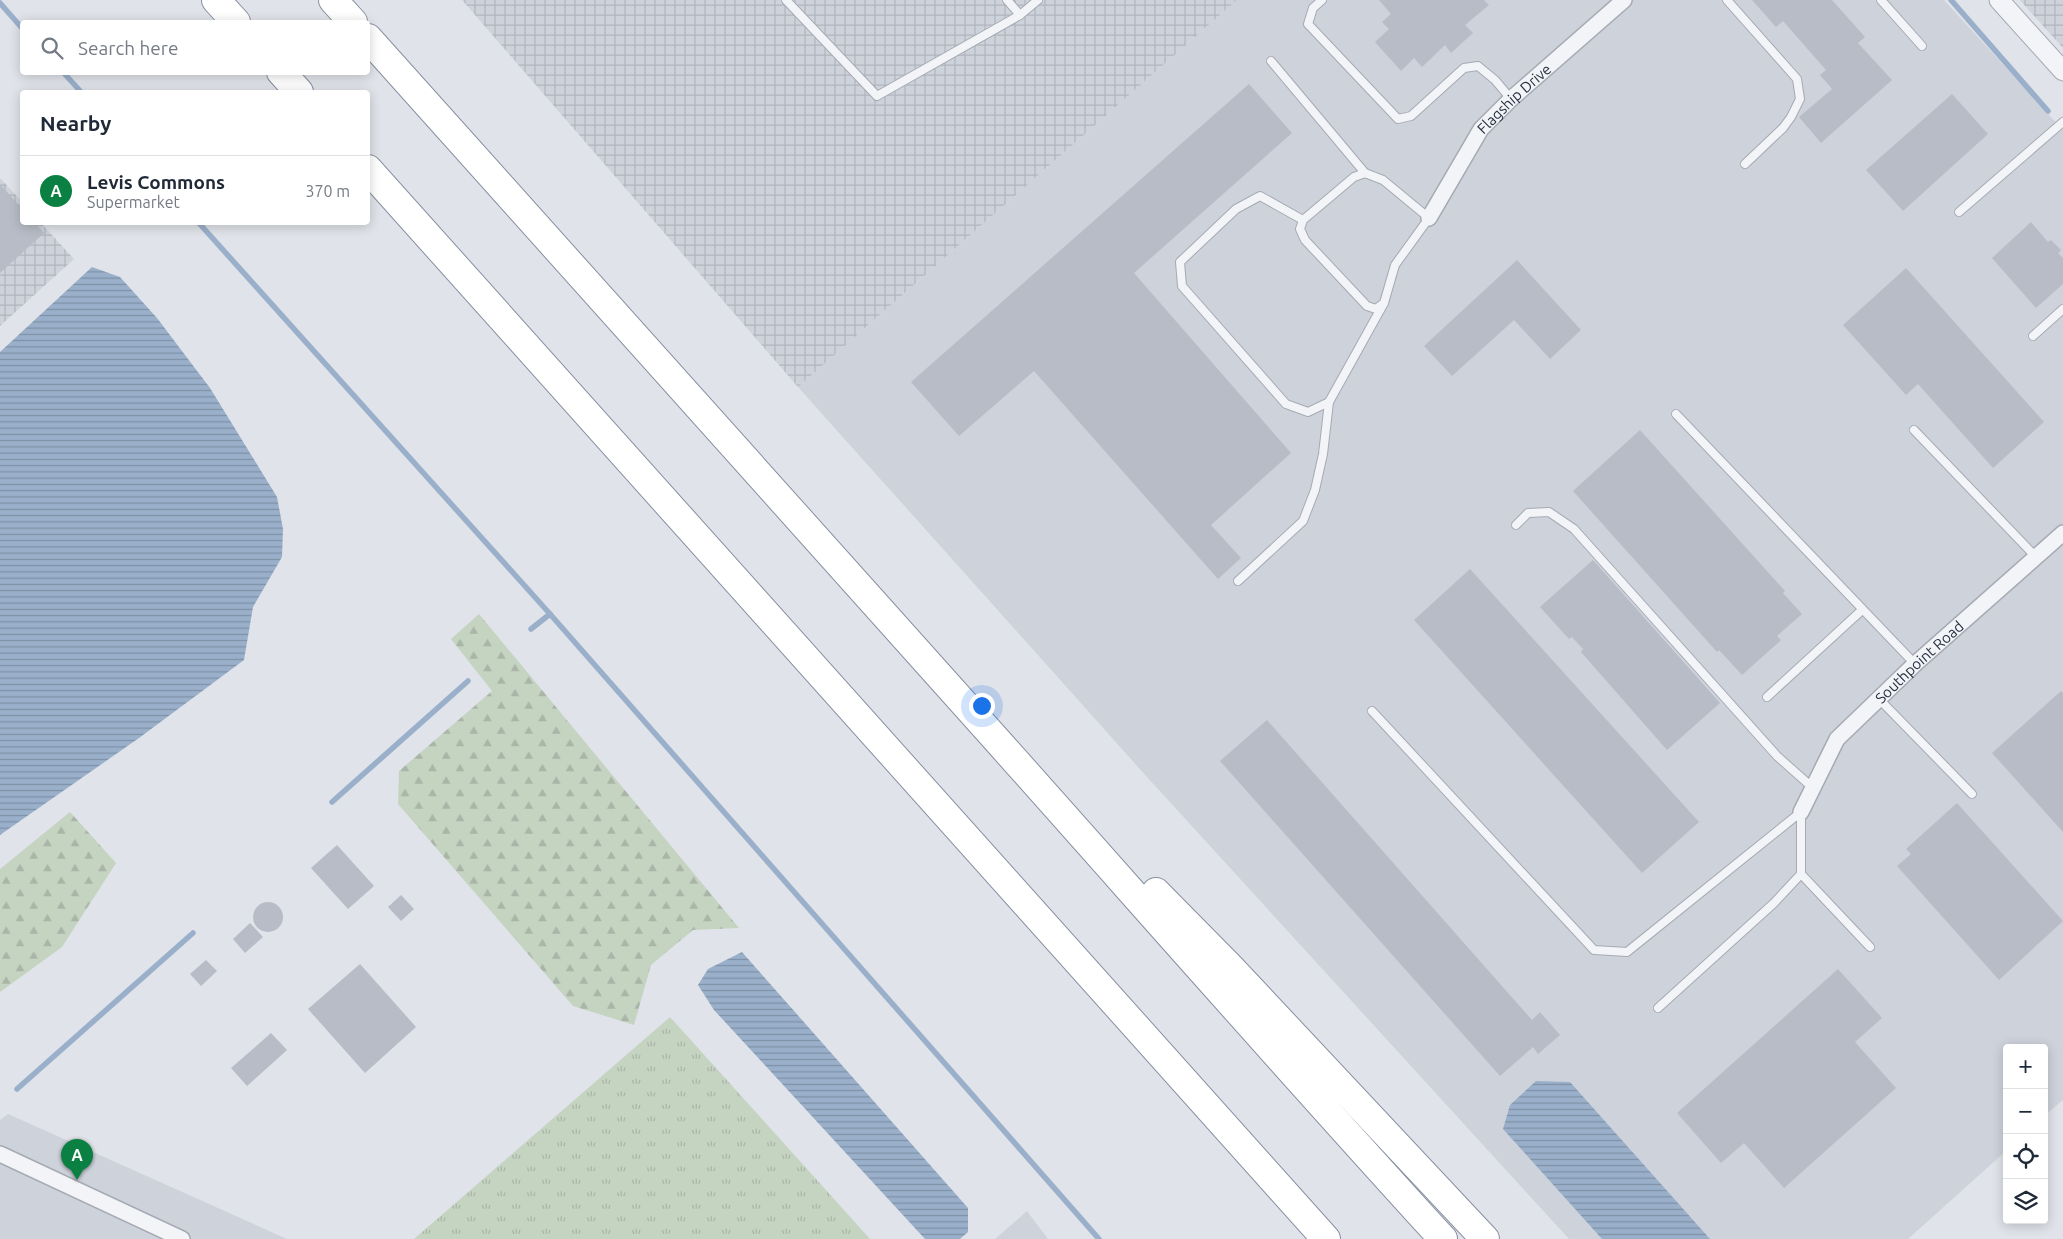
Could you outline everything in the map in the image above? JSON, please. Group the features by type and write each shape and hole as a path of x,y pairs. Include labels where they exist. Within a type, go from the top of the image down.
{"highway":[{"path":"216,0 234,20"},
{"path":"333,0 352,20"},
{"path":"370,40 1189,955 1295,1078 1443,1239"},
{"path":"284,75 297,90"},
{"path":"370,171 1326,1239"},
{"path":"884,613 1230,968 1485,1239"},
{"path":"1220,1120 1314,1239"}],"street":[{"name":"Flagship Drive","path":"1428,218 1481,129 1511,99 1624,0"},
{"path":"1999,0 2063,71"},
{"name":"Southpoint Road","path":"1801,812 1837,739 1915,664 2063,534"},
{"path":"0,1154 182,1239"}],"lane":[{"path":"786,0 877,96 1020,15 1038,0"},
{"path":"1008,0 1020,15"},
{"path":"1322,0 1313,8 1308,24 1398,119 1410,116 1464,68 1478,66 1495,80 1511,99"},
{"path":"1726,0 1797,80 1800,99 1783,128 1745,164"},
{"path":"1880,0 1922,46"},
{"path":"1238,581 1303,521 1315,490 1323,454 1328,402 1384,303 1395,265 1428,218 1383,180 1364,173 1271,61"},
{"path":"1960,212 2063,122"},
{"path":"1364,173 1354,177 1303,220 1300,229 1305,240 1367,306 1376,308 1384,303"},
{"path":"1303,220 1260,196 1236,209 1180,262 1182,286 1286,404 1308,412 1328,402"},
{"path":"2033,336 2063,309"},
{"path":"1676,414 1915,664"},
{"path":"1914,430 2036,557"},
{"path":"1516,524 1528,513 1549,512 1574,529 1777,756 1814,788"},
{"path":"1766,697 1862,610"},
{"path":"1879,698 1972,794"},
{"path":"1372,711 1594,950 1627,952 1801,812"},
{"path":"1658,1008 1774,903 1801,874 1801,812"},
{"path":"1801,874 1870,947"}],"shaded area":[{"path":"462,0 1237,0 798,387"},
{"path":"1237,0 1944,0 2063,130 2063,1100 2048,1113 2048,1044 2003,1044 2003,1154 1908,1239 1569,1239 1147,777 798,387"},
{"path":"2020,0 2063,0 2063,48"},
{"path":"0,178 20,200 20,225 43,225 74,259 0,326"},
{"path":"8,1114 287,1239 0,1239 0,1120"},
{"path":"1027,1211 1048,1239 995,1239"}],"green space":[{"path":"479,614 739,928 693,930 651,965 634,1025 573,1006 398,804 399,771 492,691 451,639"},
{"path":"70,812 116,863 62,947 0,992 0,869"},
{"path":"670,1017 870,1239 414,1239"}],"water":[{"path":"92,267 120,277 157,318 210,388 277,497 283,529 282,557 253,607 244,660 139,738 0,835 0,352"},
{"path":"742,952 968,1208 968,1232 960,1239 925,1239 714,1010 698,985 708,969"},
{"path":"1536,1081 1570,1082 1710,1239 1602,1239 1503,1129 1510,1105"}],"building":[{"path":"1379,0 1484,0 1489,5 1465,25 1473,33 1451,53 1445,45 1422,67 1414,58 1401,71 1375,42 1389,29 1382,22 1391,14"},
{"path":"1752,0 1832,0 1865,37 1858,43 1892,80 1821,143 1799,117 1832,89 1820,75 1826,70 1783,21 1776,27"},
{"path":"1249,84 1292,133 1134,273 1291,453 1211,525 1241,558 1218,579 1034,371 959,436 911,382"},
{"path":"1952,94 1988,134 1903,211 1866,170"},
{"path":"0,184 20,207 20,225 37,225 44,233 0,273"},
{"path":"2031,222 2048,242 2051,240 2061,250 2058,253 2063,258 2063,284 2036,308 1992,258"},
{"path":"1517,260 1581,330 1550,359 1514,320 1452,376 1424,346"},
{"path":"1906,268 2044,422 1993,468 1918,384 1906,395 1843,325"},
{"path":"1640,430 1785,591 1783,593 1802,614 1777,636 1781,640 1742,675 1719,650 1717,652 1573,491"},
{"path":"1593,560 1720,703 1667,750 1581,652 1583,649 1572,637 1569,639 1540,607"},
{"path":"1470,569 1699,822 1642,873 1414,620"},
{"path":"2061,691 2063,693 2063,832 1992,753"},
{"path":"1267,720 1532,1020 1540,1012 1560,1035 1538,1054 1533,1047 1500,1076 1220,761"},
{"path":"1957,803 2063,921 1999,980 1897,866 1911,854 1906,849"},
{"path":"337,845 374,886 348,909 311,868"},
{"path":"401,895 414,909 401,921 388,907"},
{"path":"268,902 279,906 283,917 279,928 268,932 257,928 253,917 257,906"},
{"path":"250,923 263,937 245,953 233,939"},
{"path":"206,960 217,971 201,986 190,974"},
{"path":"360,964 416,1027 365,1073 308,1009"},
{"path":"1838,969 1882,1018 1855,1042 1896,1088 1784,1188 1744,1143 1721,1163 1677,1113"},
{"path":"271,1033 287,1050 247,1086 231,1068"}],"waterway":[{"path":"1951,0 2048,111"},
{"path":"0,3 20,26"},
{"path":"66,75 79,90"},
{"path":"201,225 550,614 1099,1239"},
{"path":"531,629 550,614"},
{"path":"332,802 468,681"},
{"path":"17,1089 193,933"}],"place":[{"name":"Levis Commons","path":"77,1180"}]}
